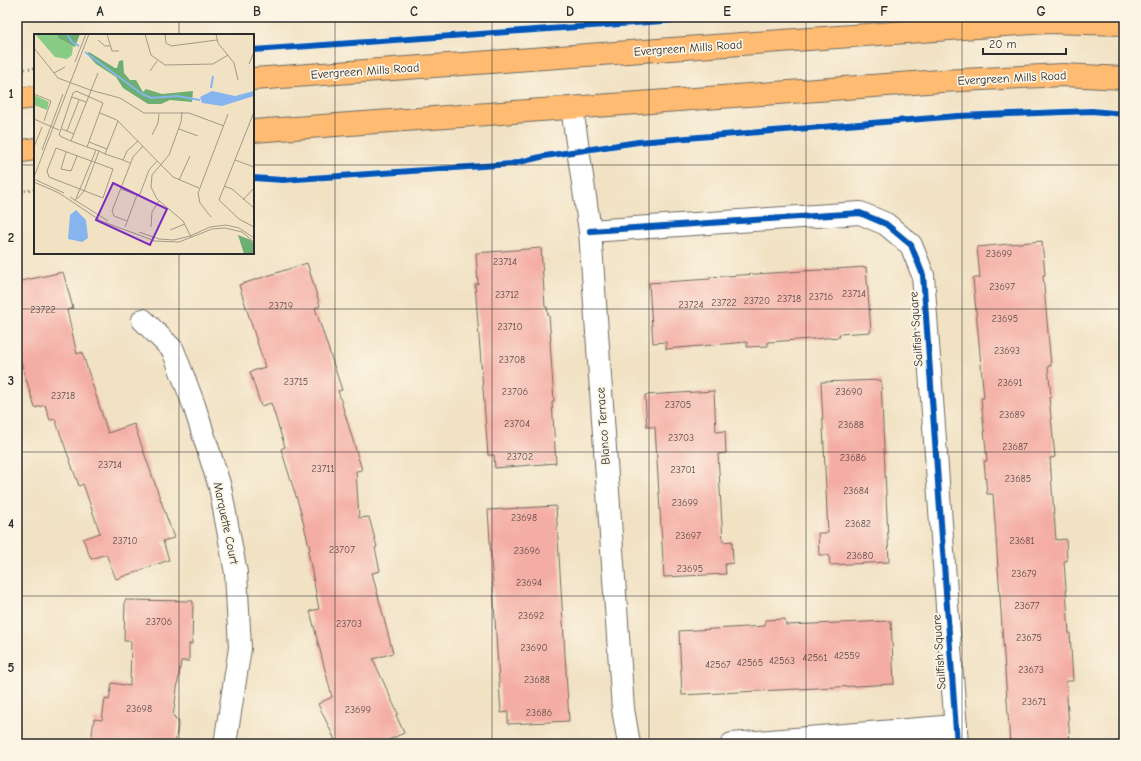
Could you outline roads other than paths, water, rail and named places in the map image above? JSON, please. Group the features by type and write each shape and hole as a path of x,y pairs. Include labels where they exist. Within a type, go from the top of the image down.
{"main road":[{"name":"Evergreen Mills Road","path":"254,79 1047,22 1124,24"},
{"name":"Evergreen Mills Road","path":"254,131 942,82 1063,75 1124,78"},
{"path":"17,99 34,97"},
{"path":"17,152 34,149"}],"street":[{"name":"Blanco Terrace","path":"572,108 590,231 623,709 629,744"},
{"name":"Sailfish Square","path":"590,231 860,213 886,224 911,246 923,275 956,735"},
{"name":"Marquette Court","path":"143,320 173,350 194,405 220,487 235,565 240,648 225,744"},
{"path":"732,744 956,735"}]}
